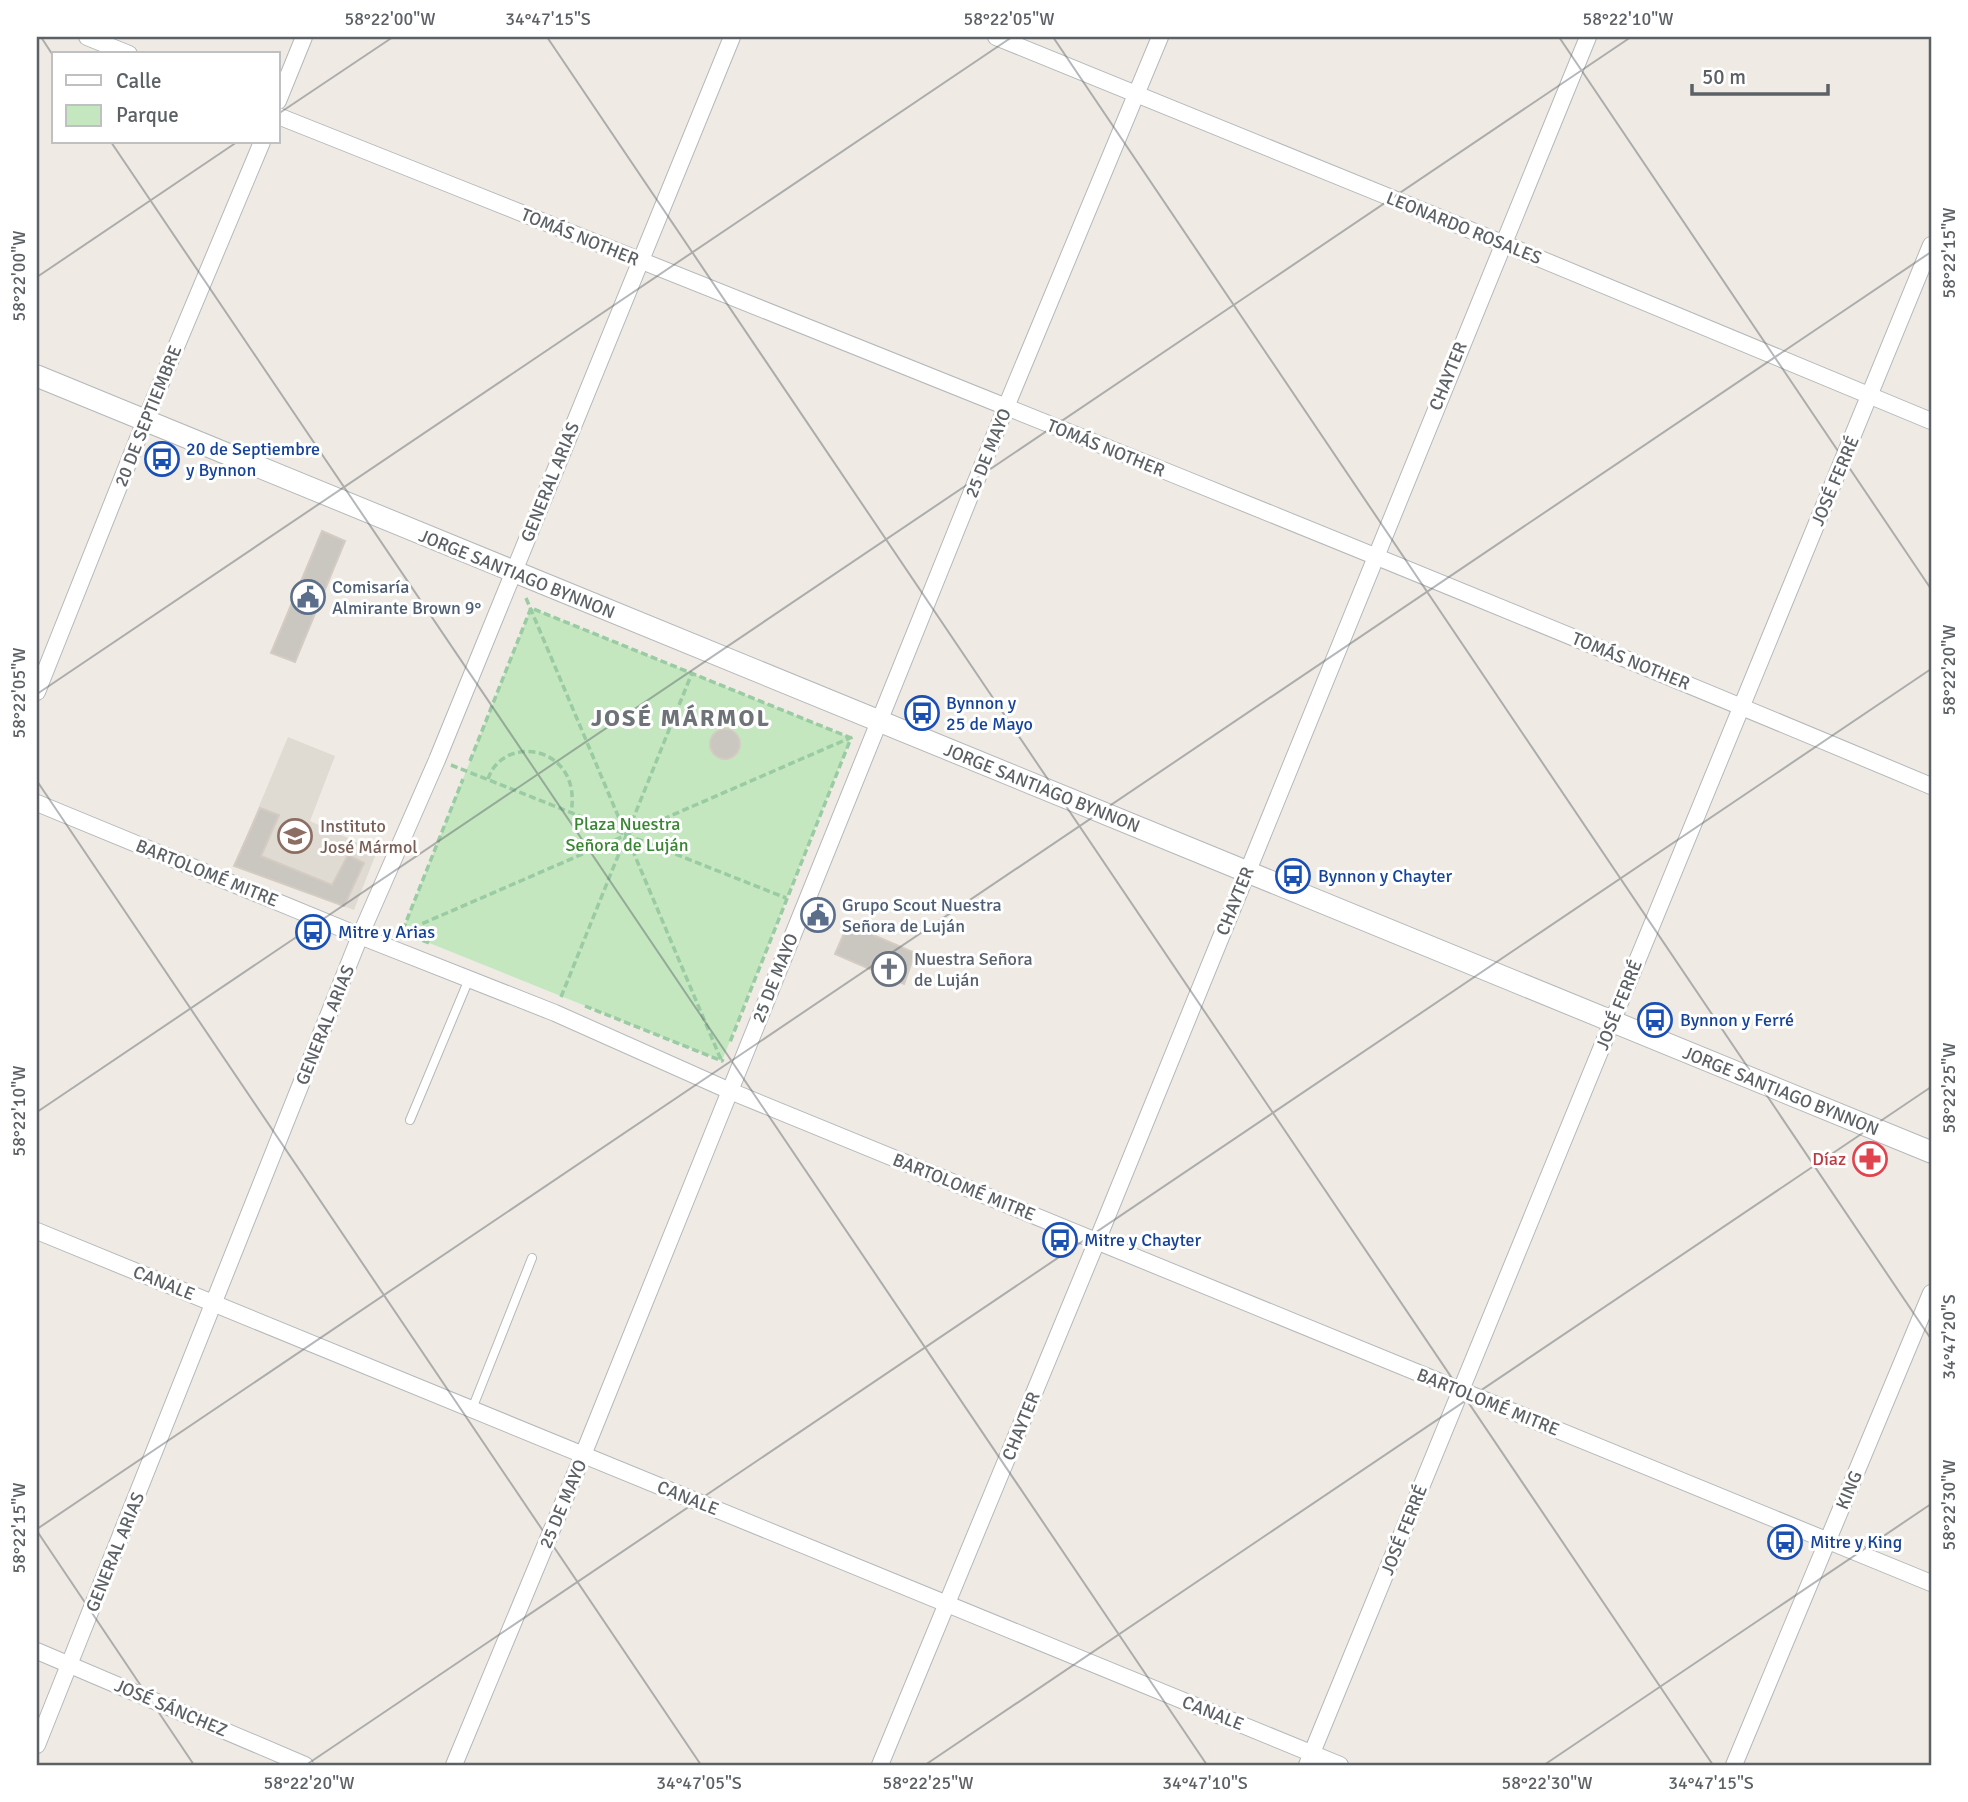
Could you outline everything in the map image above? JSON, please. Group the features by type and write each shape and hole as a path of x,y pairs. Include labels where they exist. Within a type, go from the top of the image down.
{"street":[{"path":"87,37 124,52"},
{"path":"280,96 304,37"},
{"name":"GENERAL ARIAS","path":"37,1745 360,936 437,760 732,37"},
{"name":"LEONARDO ROSALES","path":"996,37 1931,421"},
{"name":"25 DE MAYO","path":"454,1765 583,1455 1006,407 1160,37"},
{"name":"CHAYTER","path":"880,1765 1097,1241 1588,37"},
{"name":"TOMÁS NOTHER","path":"280,118 1006,407 1742,706 1931,786"},
{"name":"20 DE SEPTIEMBRE","path":"37,692 145,421 261,144"},
{"name":"JOSÉ FERRÉ","path":"1309,1760 1931,245"},
{"name":"JORGE SANTIAGO BYNNON","path":"37,376 1931,1152"},
{"name":"BARTOLOMÉ MITRE","path":"37,803 555,1013 730,1091 1931,1583"},
{"name":"CANALE","path":"37,1231 947,1604 1309,1760 1340,1765"},
{"name":"KING","path":"1734,1765 1931,1293"},
{"name":"JOSÉ SÁNCHEZ","path":"37,1651 305,1765"}],"lane":[{"path":"410,1121 469,979"},
{"path":"472,1409 533,1258"}],"path":[{"path":"514,572 722,1061 730,1091"},
{"path":"531,608 851,738"},
{"path":"470,761 531,608"},
{"path":"555,1013 691,673"},
{"path":"402,932 851,738 878,721"},
{"path":"722,1061 851,738"},
{"path":"488,779 500,762 513,754 527,751 541,753 555,759 572,782 574,797 571,813"},
{"path":"437,760 804,906"},
{"path":"402,932 463,779"},
{"path":"402,932 439,947"},
{"path":"549,992 562,996"},
{"path":"574,1002 722,1061"}],"shaded area":[{"name":"Instituto José Mármol","path":"288,737 335,756 310,821 377,851 354,910 234,866"}],"green space":[{"name":"Plaza Nuestra Señora de Luján","path":"531,608 851,738 722,1061 402,932"}],"building":[{"name":"Comisaría Almirante Brown 9°","path":"322,531 345,541 295,662 271,653"},
{"path":"725,729 736,733 740,744 736,755 725,759 714,755 710,744 714,733"},
{"path":"260,808 279,815 261,856 332,885 348,855 364,863 344,906 234,866"},
{"name":"Nuestra Señora de Luján","path":"848,924 915,953 904,984 835,954"}],"place":[{"name":"20 de Septiembre y Bynnon","path":"162,459"},
{"name":"Comisaría Almirante Brown 9°","path":"308,597"},
{"name":"Bynnon y 25 de Mayo","path":"922,713"},
{"name":"Instituto José Mármol","path":"295,836"},
{"name":"Bynnon y Chayter","path":"1293,876"},
{"name":"Grupo Scout Nuestra Señora de Luján","path":"818,915"},
{"name":"Mitre y Arias","path":"313,932"},
{"name":"Nuestra Señora de Luján","path":"889,969"},
{"name":"Bynnon y Ferré","path":"1655,1020"},
{"name":"Díaz","path":"1870,1159"},
{"name":"Mitre y Chayter","path":"1060,1240"},
{"name":"Mitre y King","path":"1785,1542"}],"district":[{"name":"JOSÉ MÁRMOL","path":"681,718"}]}
